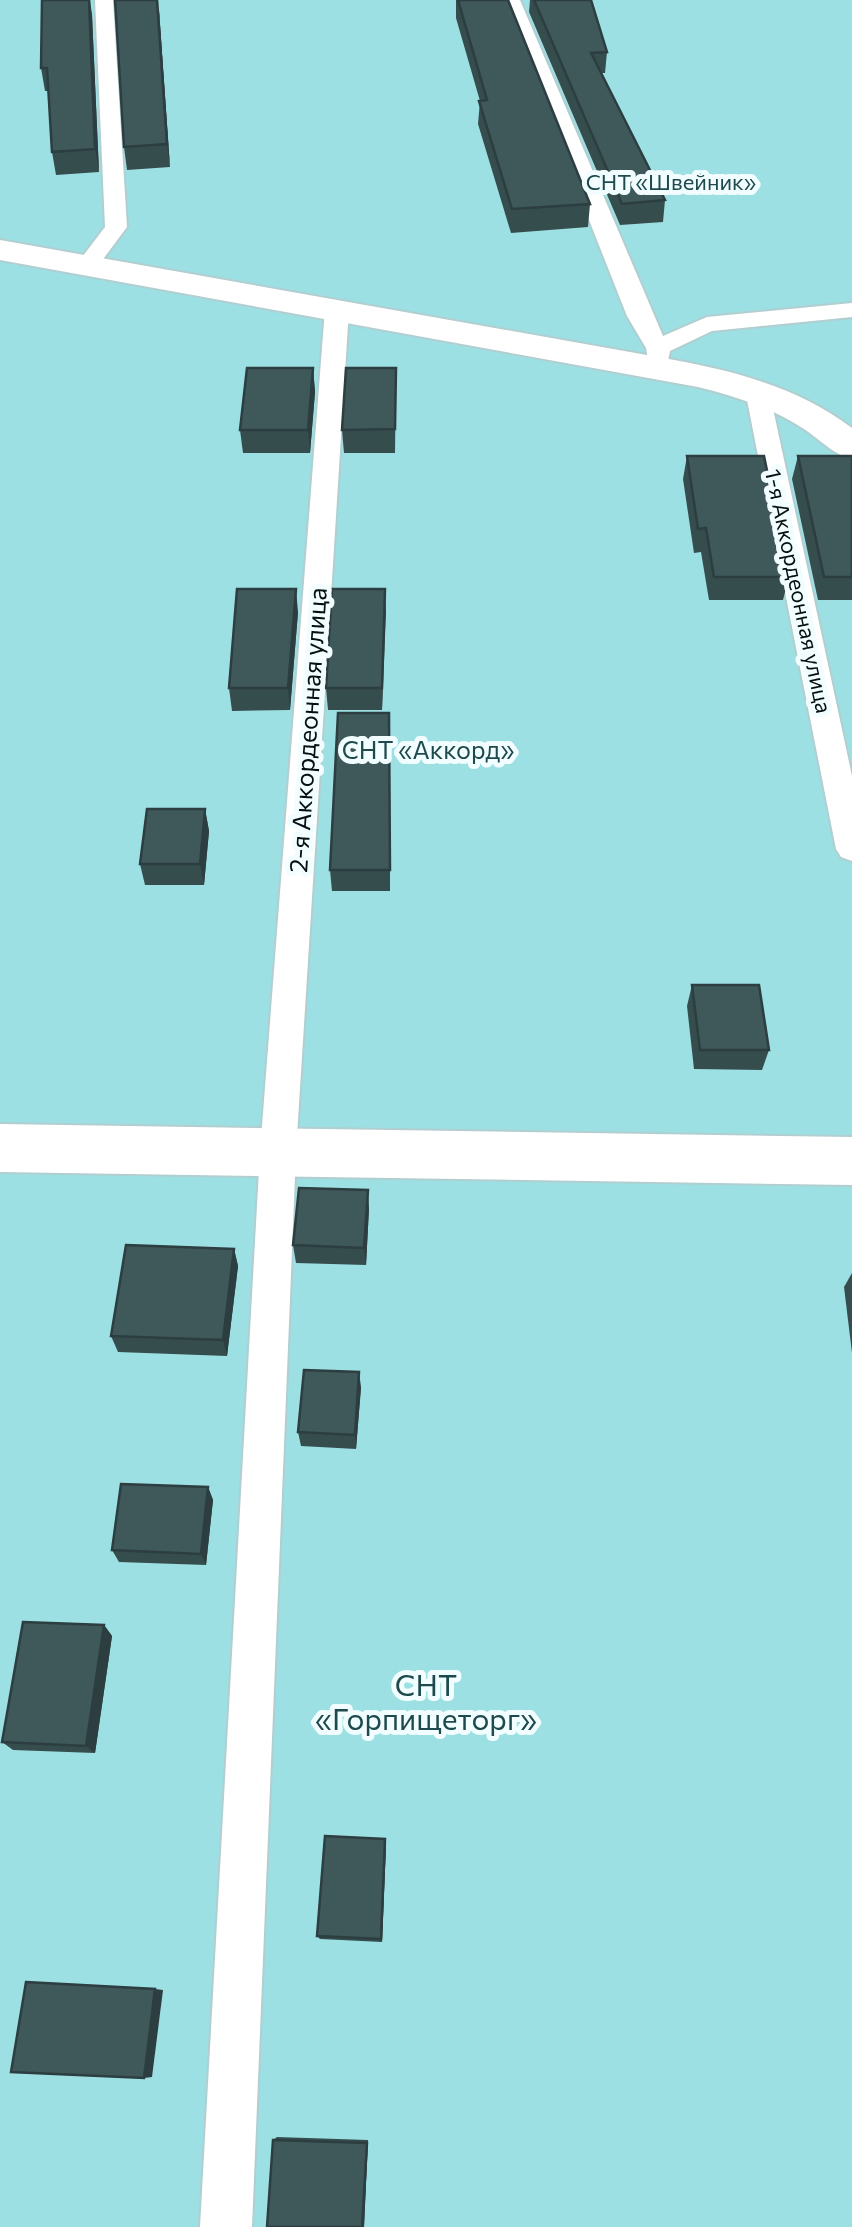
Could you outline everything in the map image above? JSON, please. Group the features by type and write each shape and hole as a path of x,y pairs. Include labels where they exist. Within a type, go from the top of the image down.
{"street":[{"path":"0,250 337,308 594,361 658,357 758,390 823,421 852,447"},
{"path":"0,1148 852,1161"}],"lane":[{"path":"87,265 116,228 104,0"},
{"path":"512,0 658,357 707,324 852,310"},
{"name":"2-я Аккордеонная улица","path":"226,2227 278,1152 337,308"},
{"name":"1-я Аккордеонная улица","path":"758,390 852,850"}],"green space":[{"path":"0,0 852,0 852,2227 0,2227"}],"building":[{"path":"42,0 89,0 95,149 52,152 47,68 41,68"},
{"path":"115,0 157,0 167,144 124,147"},
{"path":"458,0 508,0 590,204 512,209 479,101 487,100"},
{"path":"534,0 591,0 607,52 591,53 665,200 622,204"},
{"path":"247,368 313,368 308,430 240,430"},
{"path":"346,368 396,368 395,429 342,430"},
{"path":"687,456 764,456 789,577 714,577 706,528 698,529"},
{"path":"798,456 852,456 852,577 824,577"},
{"path":"237,589 296,589 288,688 229,688"},
{"path":"332,589 385,589 382,688 326,688"},
{"path":"338,713 389,713 390,870 330,870"},
{"path":"147,809 205,809 200,864 140,864"},
{"path":"692,985 759,985 769,1050 700,1050"},
{"path":"299,1188 368,1190 364,1248 293,1245"},
{"path":"126,1245 234,1249 223,1340 111,1336"},
{"path":"304,1370 359,1372 355,1435 298,1432"},
{"path":"121,1484 208,1487 201,1554 112,1550"},
{"path":"23,1622 104,1625 86,1746 2,1742"},
{"path":"325,1836 385,1839 381,1939 317,1936"},
{"path":"26,1982 155,1989 144,2078 11,2072"},
{"path":"273,2140 367,2143 362,2227 267,2227"}],"park label":[{"name":"СНТ «Швейник»","path":"671,181"},
{"name":"СНТ «Аккорд»","path":"428,749"},
{"name":"СНТ «Горпищеторг»","path":"426,1700"}]}
